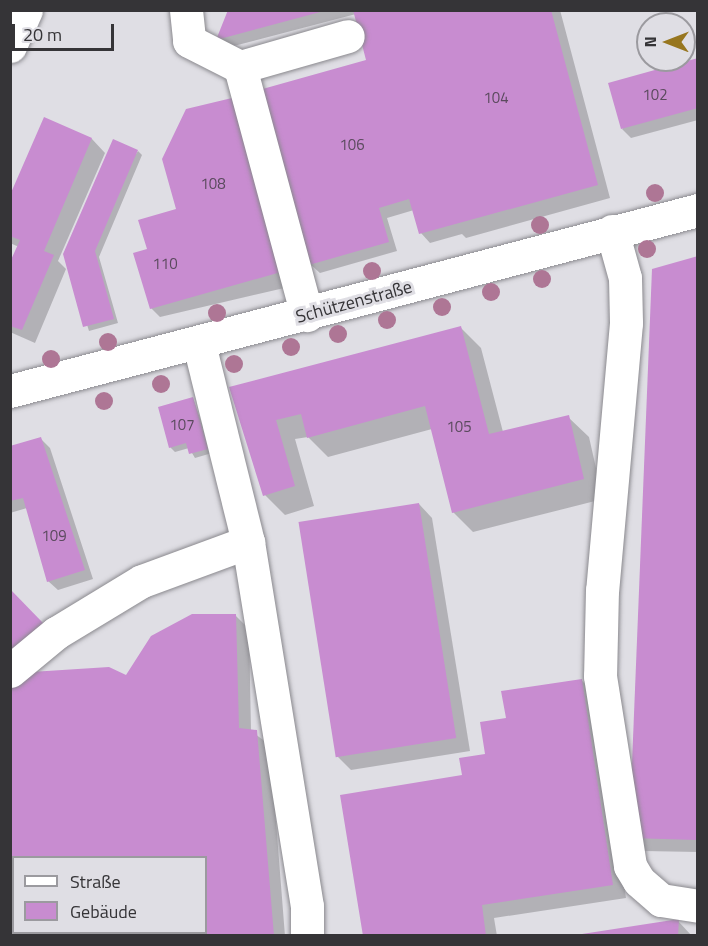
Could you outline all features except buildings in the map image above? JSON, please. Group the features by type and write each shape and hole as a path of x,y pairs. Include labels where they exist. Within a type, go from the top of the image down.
{"street":[{"path":"10,46 26,10"},
{"path":"186,10 189,41 240,67 348,36"},
{"path":"240,67 308,315"},
{"name":"Schützenstraße","path":"10,392 199,344 612,231 698,210"},
{"path":"612,231 625,278 626,323 602,590 600,676 630,866 639,881 661,900 698,906"},
{"path":"199,344 248,542 308,906 307,936"},
{"path":"10,671 56,633 142,581 248,542"}]}
